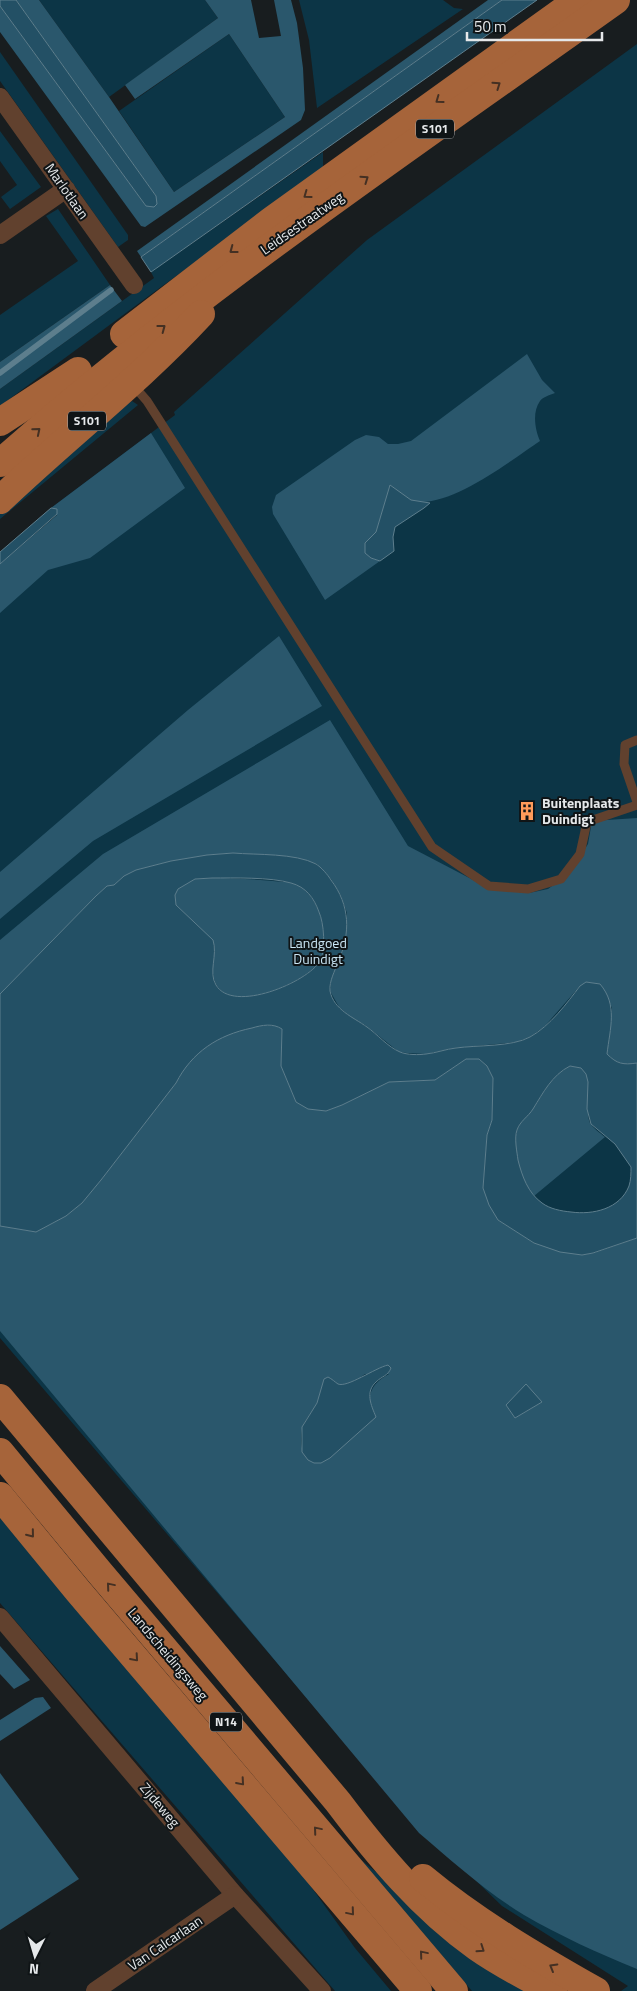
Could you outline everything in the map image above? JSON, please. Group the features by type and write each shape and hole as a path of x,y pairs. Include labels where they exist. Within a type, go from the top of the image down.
{"main road":[{"name":"Leidsestraatweg","path":"0,438 78,371 161,304 272,220 578,0"},
{"name":"Leidsestraatweg","path":"0,463 136,348 254,258 616,0"},
{"name":"S101","path":"0,500 175,342 254,258"},
{"name":"S101","path":"0,422 78,371"},
{"name":"N14","path":"0,1398 338,1802 374,1850 441,1917 490,1956 553,1991"},
{"name":"Landscheidingsweg","path":"0,1452 106,1581 454,1991"},
{"name":"Landscheidingsweg","path":"0,1496 78,1591 418,1991"},
{"name":"N14","path":"338,1802 451,1901 518,1946 596,1991"}],"street":[{"name":"Marlotlaan","path":"0,97 134,285"},
{"path":"0,234 66,189"},
{"name":"Zijdeweg","path":"0,1618 235,1895 322,1991"},
{"name":"Van Calcarlaan","path":"95,1991 235,1895"}],"lane":[{"path":"131,382 147,401 432,847 489,886 528,889 561,879 580,854 587,822 637,803 624,764 625,745 637,740"}],"green space":[{"path":"16,0 39,0 174,192 285,117 229,34 135,99 125,85 218,18 205,0 251,0 259,38 281,36 274,0 291,0 297,23 303,68 305,110 301,120 145,227 141,226 0,32 0,6 146,206 156,196"},
{"path":"39,0 205,0 218,18 109,97"},
{"path":"299,0 443,0 454,8 463,9 317,108 309,40"},
{"path":"488,0 502,0 141,257 137,251"},
{"path":"229,34 285,117 174,192 119,111"},
{"name":"Landgoed Duindigt","path":"637,44 637,1991 621,1991 628,1986 502,1906 399,1806 0,1338 0,564 57,515 53,508 51,508 175,415 174,412 367,240"},
{"path":"0,52 128,235 128,240 118,247 0,81"},
{"path":"0,131 41,187 10,209 1,197 17,185 0,161"},
{"path":"323,152 323,171 161,287 0,406 0,389 154,278 151,272"},
{"path":"58,209 110,285 0,362 0,315 78,261 46,216"},
{"path":"110,285 122,301 0,389 0,362"},
{"path":"527,354 542,380 555,393 541,400 537,405 535,416 540,441 479,482 444,498 428,502 413,501 391,486 376,532 365,543 371,558 380,561 325,600 273,514 272,507 276,495 355,440 366,435 379,437 388,444 411,441"},
{"path":"132,401 138,405 0,519 0,505 111,415"},
{"path":"151,433 185,488 90,558 48,570 0,613 0,564 57,515 53,508 51,508"},
{"path":"279,636 322,706 93,841 0,919 0,872 188,710"},
{"path":"330,720 408,846 477,882 507,891 529,893 548,889 563,878 579,858 588,844 592,821 637,818 637,1063 620,1063 607,1054 612,1007 580,986 544,1027 530,1037 517,1042 454,1048 426,1054 399,1052 365,1025 351,1018 339,1007 330,991 331,979 341,956 346,937 347,913 341,896 331,879 317,864 292,857 233,853 207,855 171,861 136,870 124,876 114,885 107,886 96,896 0,994 0,940 103,854"},
{"path":"212,878 287,882 301,887 312,898 321,917 324,944 320,961 300,978 269,992 252,996 237,996 224,993 216,984 213,975 215,947 201,929 176,905 175,895 177,889 195,879"},
{"path":"265,1025 277,1026 282,1029 281,1066 296,1102 326,1111 389,1082 435,1080 466,1059 479,1059 487,1066 493,1078 492,1120 487,1135 483,1188 498,1220 534,1243 582,1255 594,1253 637,1238 637,1969 579,1944 524,1915 483,1886 419,1833 0,1331 0,1226 36,1232 66,1216 82,1203 101,1180 176,1083 186,1067 200,1052 216,1039 225,1035 238,1030","holes":["365,1374 389,1374 375,1384 369,1401 321,1463 310,1460 303,1452 301,1441 302,1429 317,1402 324,1379 331,1380 342,1386 353,1383","542,1402 515,1418 506,1405"]},
{"path":"570,1066 581,1068 585,1072 588,1086 588,1117 595,1129 605,1137 534,1196 525,1181 518,1161 515,1141 517,1132 522,1121 551,1082 559,1073"},
{"path":"0,1516 302,1874 355,1948 391,1991 335,1991 0,1603"},
{"path":"0,1646 30,1680 14,1689 0,1674"},
{"path":"43,1697 51,1708 0,1741 0,1720 35,1698"},
{"path":"0,1773 79,1879 0,1930"},
{"path":"360,1859 475,1952 534,1991 472,1991"}],"shaded area":[{"path":"0,0 16,0 156,196 157,204 154,207 146,206 0,6"},
{"path":"502,0 537,0 151,272 141,257"},
{"path":"390,485 411,500 430,503 395,527 393,537 394,551 380,561 371,558 365,553 365,543 376,532"},
{"path":"51,508 57,509 57,514 0,564 0,552"},
{"path":"233,853 287,856 307,860 322,869 342,899 347,930 342,951 330,984 332,998 345,1012 391,1047 403,1053 434,1053 464,1047 514,1043 523,1040 551,1021 580,986 586,982 600,984 606,992 611,1009 611,1026 607,1054 620,1063 637,1063 637,1238 582,1255 560,1252 534,1243 498,1220 489,1205 483,1188 487,1135 492,1120 493,1078 487,1066 479,1059 466,1059 435,1080 389,1082 326,1111 308,1109 296,1102 281,1066 282,1029 267,1025 228,1035 207,1046 198,1054 182,1072 176,1083 101,1180 82,1203 66,1216 36,1232 0,1226 0,994 107,886 114,885 124,876 136,870 171,861","holes":["252,878 283,881 305,890 315,902 322,923 324,944 320,961 301,978 270,992 253,996 238,996 225,993 216,985 214,980 213,940 176,905 175,895 178,889 195,879","570,1066 581,1068 586,1074 588,1082 587,1109 591,1124 615,1144 631,1167 630,1184 625,1194 612,1205 597,1211 567,1212 545,1205 529,1189 518,1160 516,1145 518,1127 531,1112 553,1079"]},
{"path":"388,1365 391,1368 390,1371 376,1382 370,1394 372,1408 376,1417 330,1458 321,1463 314,1463 308,1460 302,1452 302,1427 317,1403 324,1379 328,1377 338,1384 348,1383"},
{"path":"526,1384 542,1402 515,1418 506,1405"}],"waterway":[{"path":"0,373 111,290"}],"place":[{"name":"Buitenplaats Duindigt","path":"527,811"}]}
